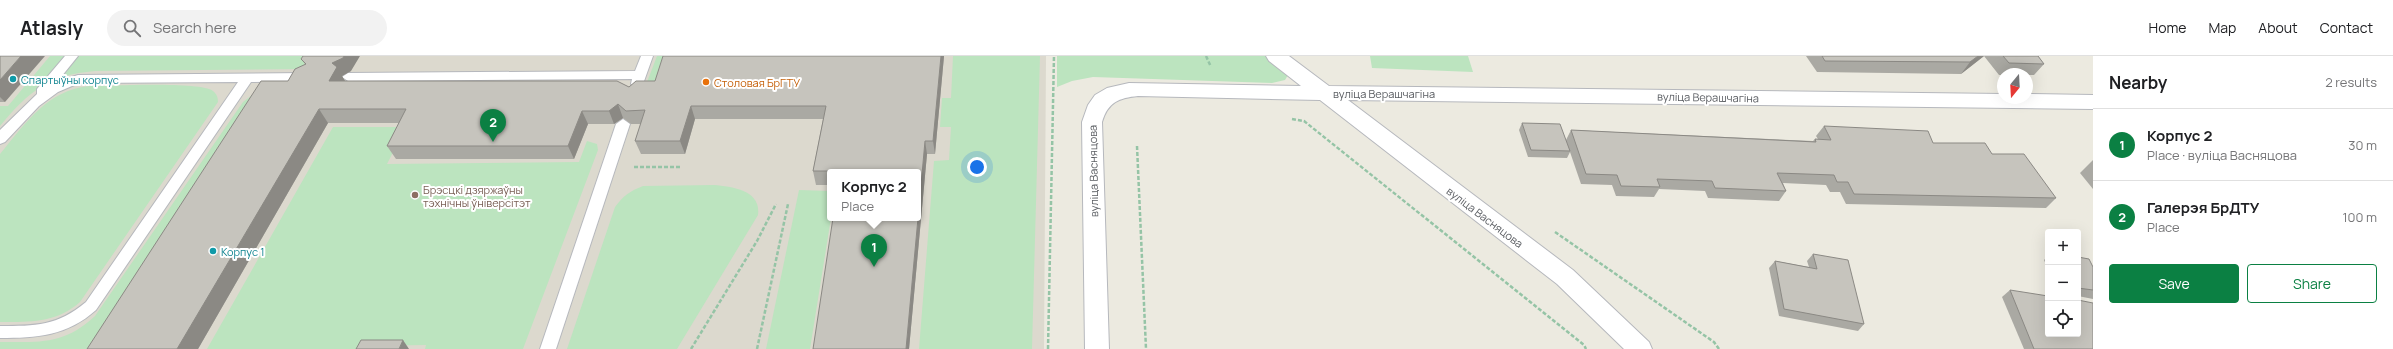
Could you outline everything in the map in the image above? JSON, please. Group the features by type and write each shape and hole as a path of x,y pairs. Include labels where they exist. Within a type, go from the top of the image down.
{"street":[{"name":"вуліца Васняцова","path":"1276,56 1565,277 1640,349"},
{"name":"вуліца Васняцова","path":"1097,349 1091,145 1092,122 1099,102 1109,95 1138,89 1323,93"},
{"name":"вуліца Верашчагіна","path":"1323,93 2093,102"}],"lane":[{"path":"0,139 72,56"},
{"path":"633,95 647,56"},
{"path":"348,77 640,75"},
{"path":"0,332 49,330 65,326 80,316 91,306 248,77"},
{"path":"32,102 46,92 78,79 308,77"},
{"path":"548,349 610,167 623,124"}],"path":[{"path":"1048,349 1054,56"},
{"path":"1206,56 1208,64 1232,90"},
{"path":"1290,118 1304,121 1571,335 1586,349"},
{"path":"1137,146 1146,349"},
{"path":"610,167 682,167"},
{"path":"690,349 757,241 776,204"},
{"path":"757,349 788,204"}],"shaded area":[{"name":"Брэсцкі дзяржаўны тэхнічны ўніверсітэт","path":"0,56 1046,56 1044,349 0,349"}],"green space":[{"path":"50,56 314,56 306,69 95,71 65,76 52,81 31,94 0,126 0,106 8,106"},
{"path":"657,56 667,56 656,91 644,90"},
{"path":"953,56 1040,56 1032,349 919,349 934,161 949,160 951,127 940,127 942,98 951,98"},
{"path":"1057,56 1270,56 1288,75 1285,80 1272,83 1093,77 1072,81 1057,87"},
{"path":"1370,56 1468,56 1473,72 1372,68"},
{"path":"90,86 191,86 213,91 217,96 218,102 80,302 71,309 52,318 22,322 0,322 0,154 29,120 49,101 61,94"},
{"path":"256,92 102,349 0,349 0,342 27,342 51,340 62,337 84,325 95,316 243,102"},
{"path":"333,127 406,127 387,164 579,162 587,141 597,144 598,150 523,349 425,349 426,345 364,346 362,349 207,349"},
{"path":"714,185 737,189 750,195 755,200 758,207 758,215 677,349 567,349 615,207 621,200 631,192 643,186"},
{"path":"799,190 827,191 827,221 831,221 810,349 766,349"}],"building":[{"path":"0,56 21,56 0,80"},
{"path":"303,56 344,56 343,58 332,63 337,67 329,81 617,81 629,87 636,81 655,81 663,56 941,56 933,141 925,141 921,185 921,169 827,169 827,171 813,171 826,106 691,106 680,141 635,141 645,110 626,111 618,104 609,111 582,111 568,146 387,146 406,109 319,109 177,349 87,349 261,81 288,81 295,69 306,64 301,59"},
{"path":"1822,56 1978,56 1970,62 1825,61"},
{"path":"2003,56 2038,56 2044,64 2009,63"},
{"path":"1522,123 1560,124 1570,151 1531,150"},
{"path":"1824,126 1928,131 1933,143 1985,143 1992,154 2024,154 2056,198 1854,194 1848,182 1837,182 1834,175 1777,173 1786,191 1715,188 1712,181 1657,179 1660,187 1621,186 1617,175 1586,174 1571,130 1816,142 1815,139 1831,140"},
{"path":"833,221 918,221 906,349 813,349"},
{"path":"1813,254 1848,260 1864,324 1784,309 1775,261 1817,269"},
{"path":"2081,258 2089,259 2093,267 2093,290 2081,288"},
{"path":"2010,290 2045,296 2045,337 2081,337 2081,301 2093,303 2093,349 2034,349"},
{"path":"361,340 403,340 399,349 356,349"}],"place":[{"name":"Спартыўны корпус","path":"13,79"},
{"name":"Столовая БрГТУ","path":"706,82"},
{"name":"Галерэя БрДТУ","path":"493,142"},
{"name":"Брэсцкі дзяржаўны тэхнічны ўніверсітэт","path":"415,195"},
{"name":"Корпус 1","path":"213,251"},
{"name":"Корпус 2","path":"874,267"}]}
